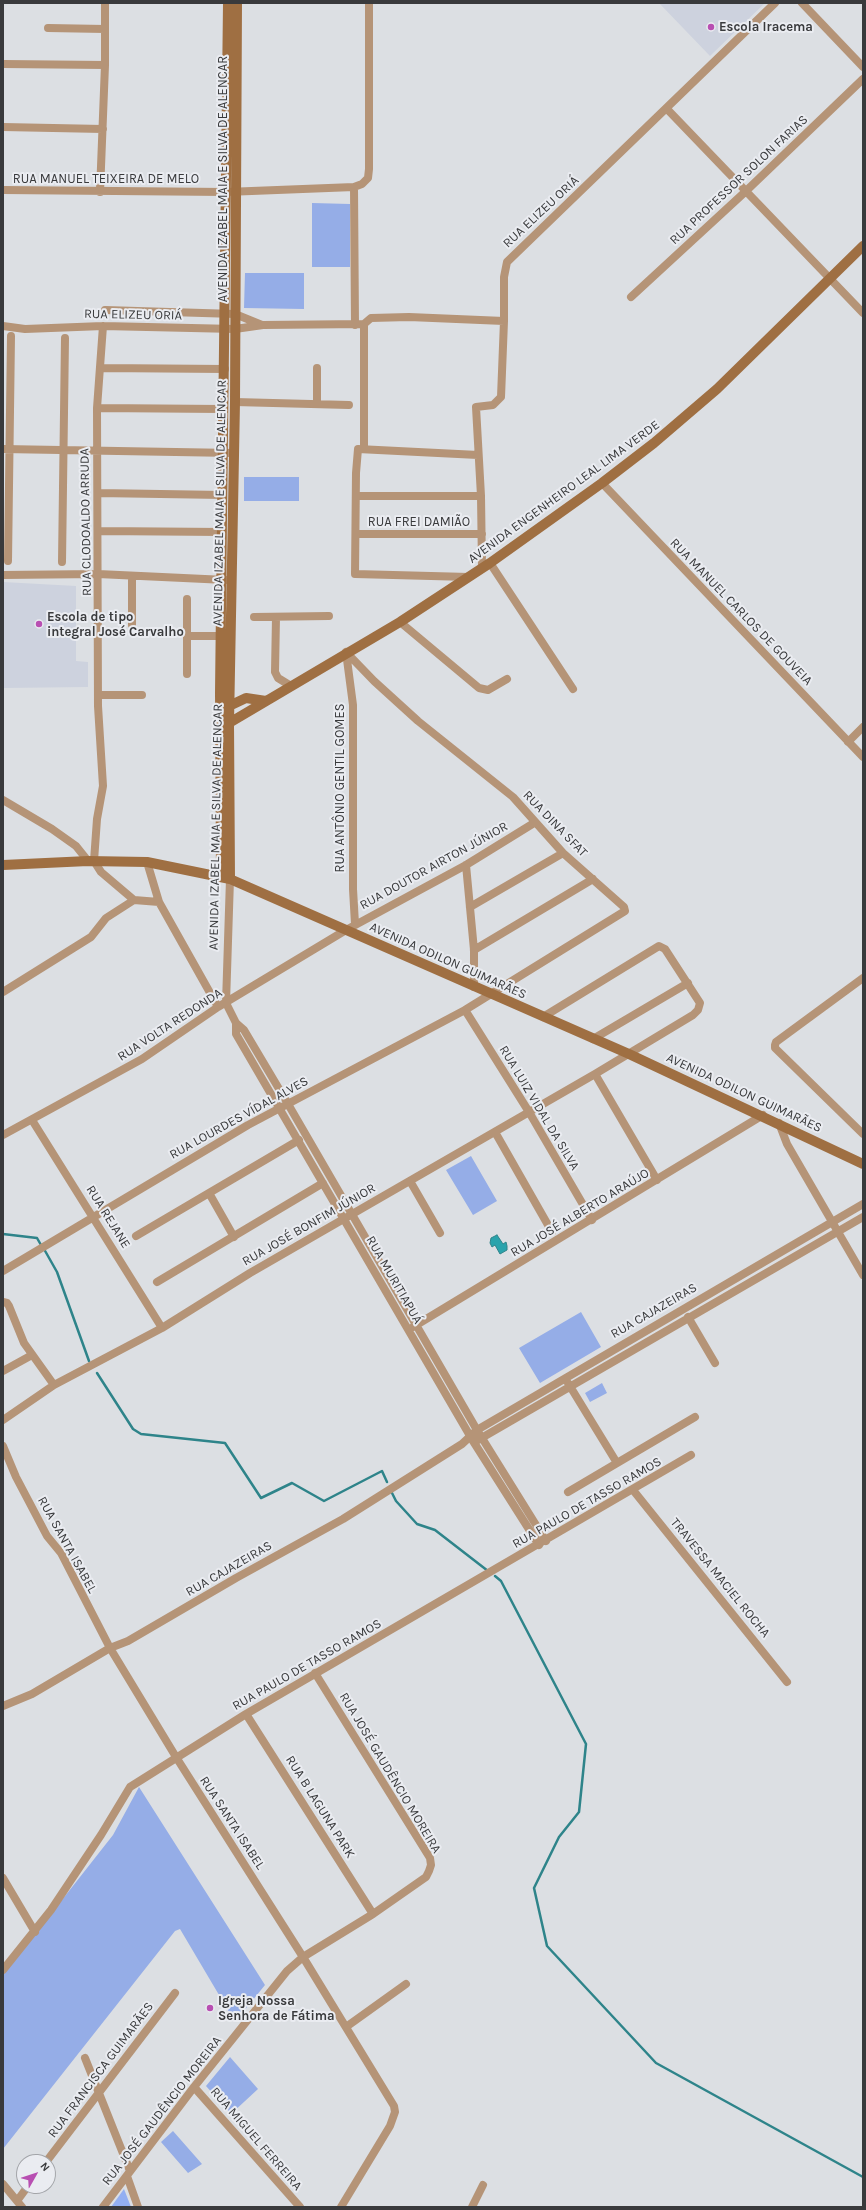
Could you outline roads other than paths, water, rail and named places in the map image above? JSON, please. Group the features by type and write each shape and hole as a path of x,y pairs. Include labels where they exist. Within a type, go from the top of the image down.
{"street":[{"path":"100,192 105,66 105,3"},
{"name":"AVENIDA IZABEL MAIA E SILVA DE ALENCAR","path":"226,1003 226,829 225,790 219,728 221,636 227,580 222,532 228,519 223,495 235,402 235,287 231,192 226,130 228,3"},
{"name":"AVENIDA IZABEL MAIA E SILVA DE ALENCAR","path":"225,790 230,705 227,580 228,453 222,409 225,369 223,328 224,287 237,130 237,3"},
{"path":"355,325 354,187 362,184 368,178 369,168 369,3"},
{"name":"RUA ELIZEU ORIÁ","path":"3,326 25,329 103,326 235,329 264,325 355,325 364,324 371,318 409,317 504,320 504,267 510,258 667,109 774,3"},
{"path":"802,3 863,67"},
{"path":"48,28 105,29"},
{"path":"3,64 105,66"},
{"name":"RUA PROFESSOR SOLON FARIAS","path":"631,297 745,192 863,79"},
{"path":"667,109 745,192 830,277 863,313"},
{"path":"3,127 103,129"},
{"path":"226,130 237,130"},
{"name":"RUA MANUEL TEIXEIRA DE MELO","path":"3,190 231,192 354,187"},
{"name":"AVENIDA ENGENHEIRO LEAL LIMA VERDE","path":"219,728 346,652 400,622 486,566 645,451 717,389 863,246"},
{"path":"224,287 235,287"},
{"name":"RUA ELIZEU ORIÁ","path":"105,310 235,314 264,325"},
{"path":"146,312 146,327"},
{"path":"504,320 501,397 493,405 476,407 482,534 486,566 573,689"},
{"path":"364,324 364,449"},
{"name":"RUA CLODOALDO ARRUDA","path":"91,861 103,786 99,695 97,408 103,326"},
{"path":"8,561 6,449 11,336"},
{"path":"62,562 65,338"},
{"path":"101,368 225,369"},
{"path":"317,368 317,404"},
{"path":"235,402 349,405"},
{"path":"97,408 222,409"},
{"path":"6,449 228,453"},
{"path":"469,577 356,574 356,496 358,449 478,455"},
{"name":"RUA MANUEL CARLOS DE GOUVEIA","path":"602,483 863,757"},
{"path":"98,493 223,495"},
{"path":"356,496 481,496"},
{"path":"99,531 222,532"},
{"name":"RUA FREI DAMIÃO","path":"356,534 482,534"},
{"path":"3,576 98,574 227,580"},
{"path":"132,576 132,625"},
{"path":"187,599 187,674"},
{"path":"254,617 329,616"},
{"path":"276,617 275,672 278,678 291,686"},
{"path":"400,622 479,688 488,690 507,679"},
{"path":"187,636 221,636"},
{"name":"RUA DINA SFAT","path":"346,652 374,682 418,721 513,797 563,853 624,907 623,913 491,994"},
{"name":"RUA ANTÔNIO GENTIL GOMES","path":"346,652 353,705 353,889 355,924"},
{"path":"99,695 142,695"},
{"path":"220,713 230,705 246,698 266,701"},
{"path":"848,742 863,727"},
{"path":"3,800 71,843 101,872 134,900 159,902"},
{"name":"RUA DOUTOR AIRTON JÚNIOR","path":"346,930 466,865 534,822"},
{"path":"470,907 563,853"},
{"name":"AVENIDA ODILON GUIMARÃES","path":"3,865 91,861 146,862 226,878 629,1054 762,1115 863,1164"},
{"path":"146,862 159,902 218,1008"},
{"path":"466,865 474,950 474,987"},
{"path":"474,950 593,879"},
{"path":"3,992 91,938 106,918 134,900"},
{"name":"RUA VOLTA REDONDA","path":"3,1134 32,1120 142,1058 218,1008 346,930"},
{"path":"543,1017 656,947 666,949 688,983 593,1039"},
{"path":"863,979 776,1042 775,1048 863,1134"},
{"name":"RUA JOSÉ BONFIM JÚNIOR","path":"3,1420 54,1385 162,1328 250,1273 595,1074 693,1015 700,1007 699,1001 688,983"},
{"name":"RUA LOURDES VÍDAL ALVES","path":"3,1271 93,1215 248,1125 465,1010 491,994"},
{"name":"RUA MURITIAPUÁ","path":"226,1003 236,1023 244,1030 284,1106 348,1216 416,1325 542,1543"},
{"name":"RUA LUIZ VIDAL DA SILVA","path":"465,1010 529,1112 592,1220"},
{"path":"595,1074 657,1180"},
{"name":"RUA MURITIAPUÁ","path":"284,1106 299,1140 323,1183 348,1216 409,1330 472,1438 542,1543"},
{"name":"RUA JOSÉ ALBERTO ARAÚJO","path":"409,1330 592,1220 762,1115"},
{"name":"RUA REJANE","path":"32,1120 93,1215 162,1328"},
{"path":"778,1123 787,1144 863,1275"},
{"path":"495,1132 552,1232"},
{"path":"136,1236 299,1140"},
{"path":"410,1181 440,1233"},
{"path":"157,1282 323,1183"},
{"path":"209,1193 234,1237"},
{"name":"RUA CAJAZEIRAS","path":"3,1706 32,1694 110,1648 128,1641 236,1578 343,1520 472,1438 477,1430 565,1377 863,1204"},
{"name":"RUA CAJAZEIRAS","path":"472,1438 482,1438 688,1317 863,1217"},
{"path":"3,1302 7,1303 9,1306 19,1335 54,1385"},
{"path":"688,1317 716,1363"},
{"path":"3,1371 32,1355"},
{"path":"565,1377 617,1463"},
{"path":"568,1492 695,1417"},
{"name":"RUA SANTA ISABEL","path":"3,1446 16,1477 47,1536 61,1553 110,1648 176,1757 303,1957 394,2106 395,2112 390,2126 341,2207"},
{"name":"RUA PAULO DE TASSO RAMOS","path":"3,1970 35,1932 101,1835 130,1787 176,1757 315,1673 542,1543 691,1455"},
{"name":"TRAVESSA MACIEL ROCHA","path":"633,1490 787,1682"},
{"name":"RUA JOSÉ GAUDÊNCIO MOREIRA","path":"103,2207 194,2087 287,1971 303,1957 373,1914 426,1877 431,1865 430,1858 315,1673"},
{"name":"RUA B LAGUNA PARK","path":"246,1714 373,1914"},
{"path":"3,1878 35,1932"},
{"path":"346,2027 406,1984"},
{"name":"RUA FRANCISCA GUIMARÃES","path":"52,2154 176,1993"},
{"path":"85,2058 129,2174 138,2207"},
{"name":"RUA MIGUEL FERREIRA","path":"194,2087 300,2207"},
{"path":"3,2184 19,2204 24,2194"},
{"path":"472,2207 483,2184"}],"waterway":[{"path":"3,1234 37,1238 41,1245"},
{"path":"44,1249 57,1272 89,1361"},
{"path":"97,1373 133,1429 141,1434 225,1443 261,1498 292,1483 324,1501 382,1471 387,1482"},
{"path":"392,1493 396,1501 417,1524 435,1530 488,1571"},
{"path":"495,1576 501,1581 586,1744 579,1812 559,1837 534,1888 547,1946 656,2063 863,2177"}],"place":[{"name":"Escola Iracema","path":"711,27"},
{"name":"Escola de tipo integral José Carvalho","path":"39,624"},
{"name":"Igreja Nossa Senhora de Fátima","path":"210,2008"}]}
